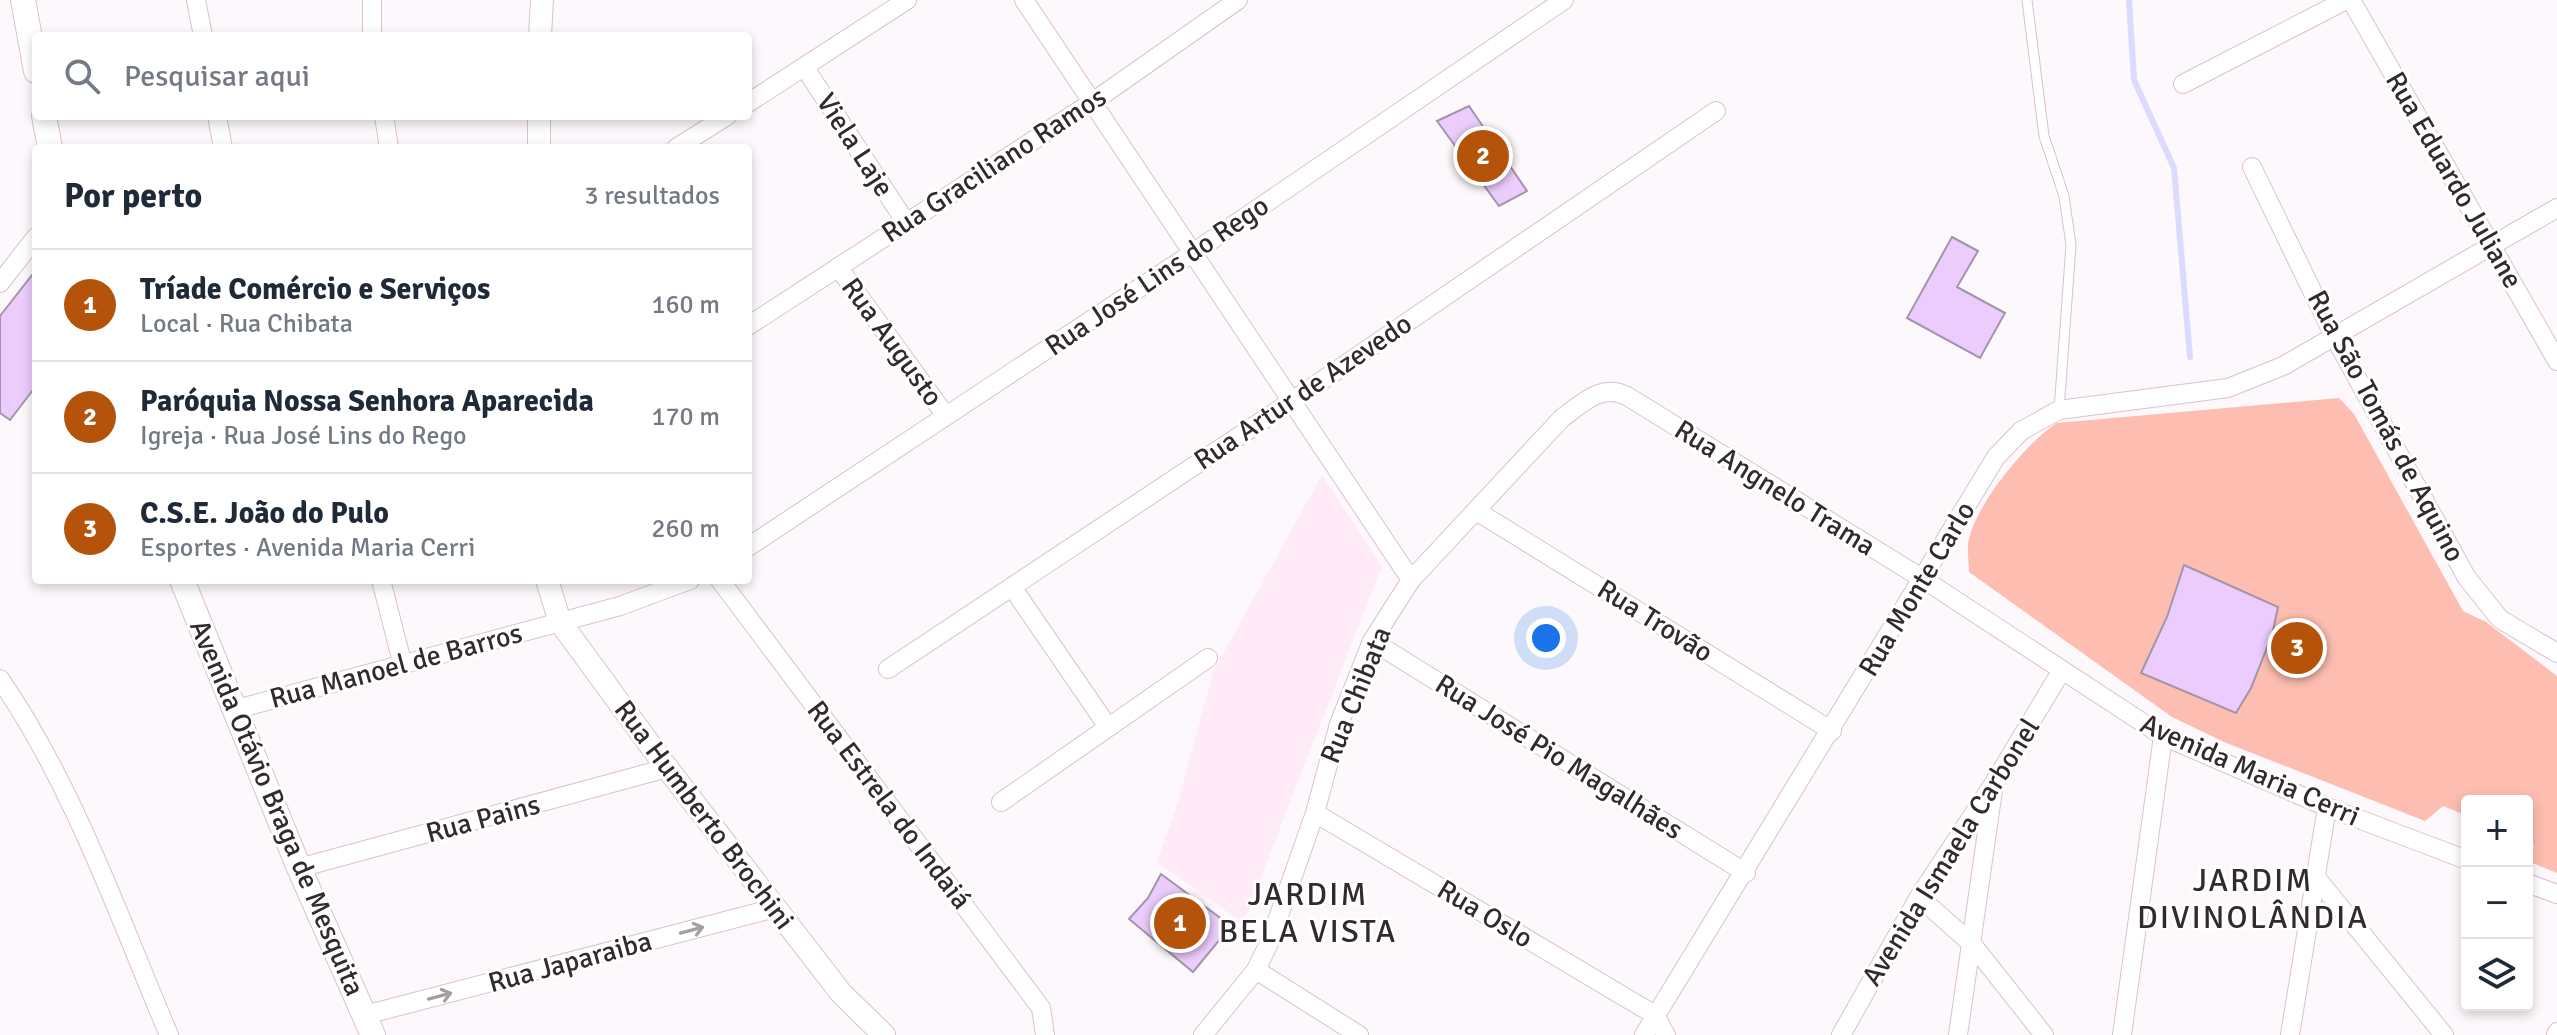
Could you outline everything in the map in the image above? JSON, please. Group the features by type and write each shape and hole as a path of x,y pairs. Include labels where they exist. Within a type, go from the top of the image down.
{"main road":[{"path":"23,0 32,49"},
{"path":"45,120 49,144"},
{"name":"Avenida Otávio Braga de Mesquita","path":"184,584 299,868 369,1025"}],"street":[{"path":"196,0 202,32"},
{"path":"372,0 372,32"},
{"path":"540,32 542,0"},
{"path":"752,101 907,0"},
{"path":"1024,0 1411,580"},
{"name":"Rua Graciliano Ramos","path":"752,323 905,221 1094,101 1238,0"},
{"name":"Rua José Lins do Rego","path":"752,544 1194,252 1564,0"},
{"path":"2183,84 2349,0"},
{"name":"Rua Eduardo Juliane","path":"2349,0 2557,361"},
{"name":"Viela Laje","path":"805,68 905,221"},
{"name":"Rua Artur de Azevedo","path":"888,669 1292,401 1716,111"},
{"path":"218,120 222,144"},
{"path":"385,120 388,144"},
{"path":"539,120 539,144"},
{"path":"682,144 721,120"},
{"name":"Rua São Tomás de Aquino","path":"2252,167 2334,336 2482,600 2500,619 2557,653"},
{"name":"Rua Monte Carlo","path":"1644,1035 1746,873 1996,457 2021,431 2059,410 2228,388 2283,366 2557,208"},
{"path":"0,283 32,242"},
{"name":"Rua Augusto","path":"838,267 946,416"},
{"name":"Rua Chibata","path":"1203,1035 1256,970 1315,813 1339,724 1372,641 1411,580 1478,512 1562,418 1600,393 1608,391 1627,396"},
{"name":"Rua Angnelo Trama","path":"1627,396 1923,579"},
{"name":"Rua Trovão","path":"1478,512 1832,731"},
{"name":"Avenida Maria Cerri","path":"1923,579 2163,736 2327,807 2461,858"},
{"path":"382,584 402,662"},
{"name":"Rua Humberto Brochini","path":"548,584 560,622 667,768 841,993 882,1035"},
{"path":"560,622 620,606 679,584"},
{"name":"Rua Estrela do Indaiá","path":"723,584 1041,1008 1045,1035"},
{"path":"1012,587 1108,727"},
{"name":"Rua Manoel de Barros","path":"233,710 402,662 560,622"},
{"name":"Rua José Pio Magalhães","path":"1372,641 1746,873"},
{"path":"1001,802 1208,658"},
{"name":"Avenida Ismaela Carbonel","path":"1841,1035 1919,897 1994,783 2062,670"},
{"path":"0,679 35,730 65,792 169,1035"},
{"path":"2122,1035 2163,736"},
{"name":"Rua Pains","path":"299,868 667,768"},
{"path":"1958,1035 1994,783"},
{"path":"2290,1035 2327,807"},
{"name":"Rua Oslo","path":"1315,813 1655,1015"},
{"path":"2315,876 2444,1035"},
{"path":"2533,885 2557,894"},
{"path":"1919,897 1972,944 2044,1035"},
{"name":"Rua Japaraiba","path":"369,1025 775,908"},
{"path":"1256,970 1359,1035"},
{"path":"1655,1015 1666,1035"}],"lane":[{"path":"2027,0 2044,136 2064,196 2071,245 2059,410"}],"shaded area":[{"path":"2339,398 2354,414 2463,611 2486,622 2557,676 2557,873 2533,863 2533,795 2461,795 2461,814 2443,806 2425,821 2224,742 2172,717 1969,572 1969,539 1984,505 2019,458 2057,423"},
{"path":"1322,475 1382,566 1243,923 1157,862 1178,802 1213,672"}],"building":[{"path":"1469,106 1527,191 1499,206 1437,121"},
{"path":"1952,237 1978,251 1957,287 2005,313 1980,358 1907,318"},
{"path":"32,275 32,391 10,420 0,413 0,316"},
{"path":"2184,565 2278,607 2272,635 2251,688 2236,713 2141,673 2167,617"},
{"path":"1161,874 1231,926 1193,972 1129,919 1148,898"}],"waterway":[{"path":"2129,0 2134,80 2174,168 2190,357"}],"place":[{"name":"Paróquia Nossa Senhora Aparecida","path":"1483,156"},
{"name":"C.S.E. João do Pulo","path":"2297,648"},
{"name":"Tríade Comércio e Serviços","path":"1180,923"}],"district":[{"name":"JARDIM DIVINOLÂNDIA","path":"2253,898"},
{"name":"JARDIM BELA VISTA","path":"1308,912"}]}
